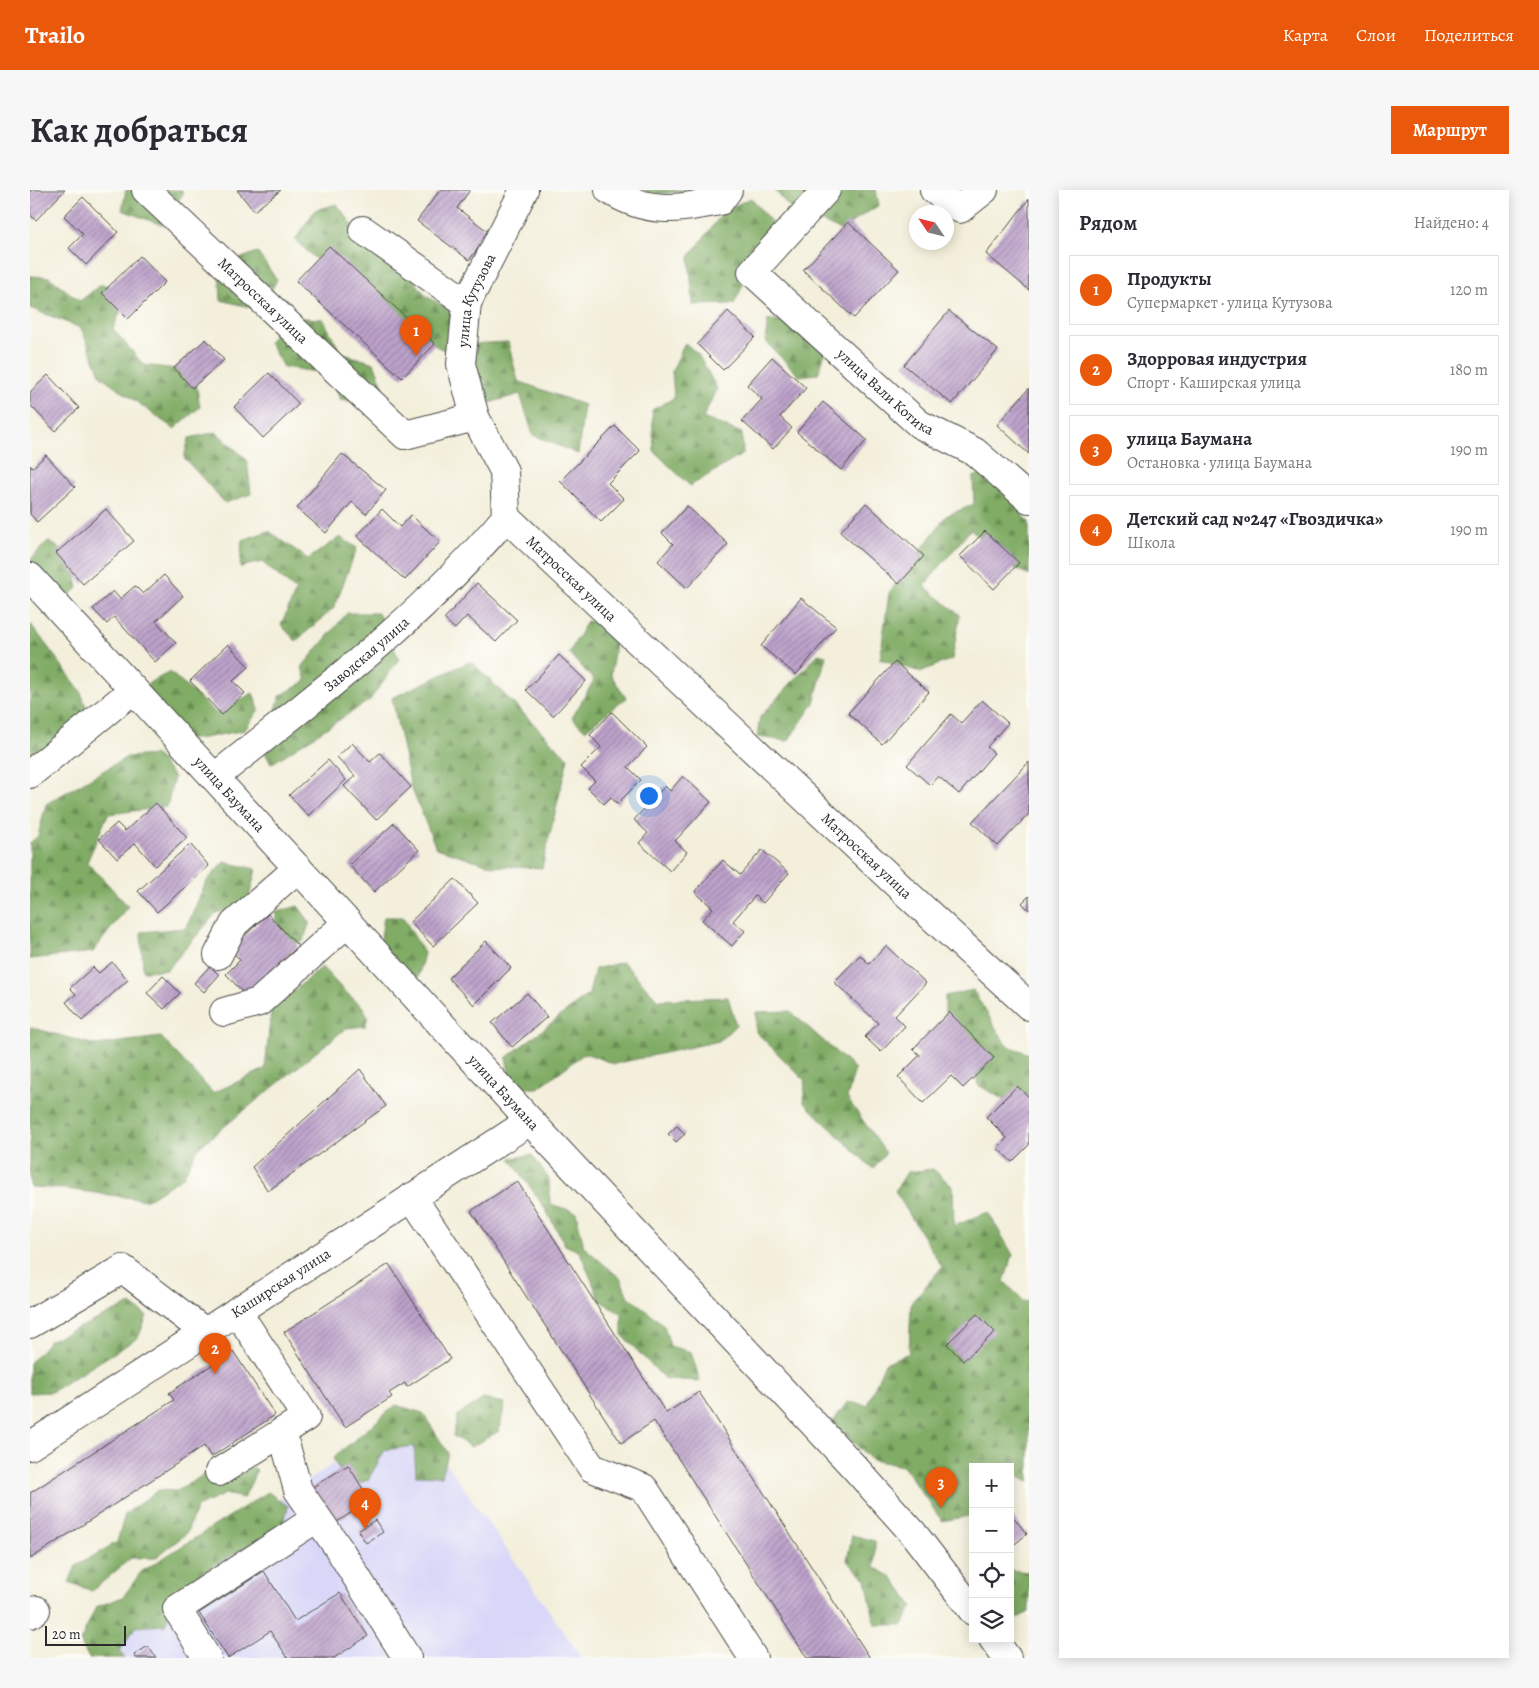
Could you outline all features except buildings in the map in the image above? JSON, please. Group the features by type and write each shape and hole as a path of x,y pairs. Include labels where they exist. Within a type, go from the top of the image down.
{"street":[{"name":"Матросская улица","path":"146,190 406,435 476,417"},
{"name":"улица Кутузова","path":"476,417 461,364 467,303 524,190"},
{"path":"609,190 629,202 672,210 720,201 728,190"},
{"name":"улица Вали Котика","path":"826,190 752,272 919,424 976,452 1029,499"},
{"path":"934,190 960,209 984,190"},
{"path":"363,230 467,303"},
{"path":"476,417 504,471 506,517"},
{"name":"Матросская улица","path":"506,517 896,885 1029,1006"},
{"name":"Заводская улица","path":"215,778 399,628 485,543 506,517"},
{"name":"улица Баумана","path":"30,577 530,1121 862,1475 913,1533 969,1606"},
{"path":"30,774 133,690"},
{"path":"218,955 234,924 298,868"},
{"path":"224,1012 260,1002 348,922"},
{"name":"Каширская улица","path":"30,1446 530,1121"},
{"path":"412,1197 592,1468 644,1488 754,1658"},
{"path":"30,1324 123,1269 205,1332"},
{"path":"219,1472 306,1417 237,1311"},
{"path":"282,1432 298,1490 407,1658"},
{"path":"208,1658 177,1609 317,1518"},
{"path":"997,1643 1007,1658"}],"shaded area":[{"path":"411,1412 582,1658 103,1658 177,1568"}],"green space":[{"path":"126,190 182,190 183,194 162,225 122,210"},
{"path":"644,190 692,190 653,195"},
{"path":"775,190 876,190 879,205 840,230 789,207"},
{"path":"751,198 772,223 734,304 693,305 689,257 725,210"},
{"path":"337,204 372,252 400,262 426,296 452,311 444,350 378,317 295,240 315,210"},
{"path":"257,252 277,280 261,310 221,300 219,267"},
{"path":"30,276 49,277 80,301 100,285 130,287 113,329 144,365 194,371 200,407 174,429 101,376 81,328 30,308"},
{"path":"286,317 323,319 341,353 374,363 384,388 367,405 340,399 331,374 283,367 269,342"},
{"path":"768,320 804,323 826,350 818,374 799,376 765,341"},
{"path":"508,342 518,381 584,405 578,454 533,435 520,394 489,403 455,360 470,344"},
{"path":"685,343 698,354 717,388 703,418 742,433 743,454 690,486 654,451 652,410 674,398 672,371"},
{"path":"216,432 247,460 251,494 225,503 184,458 189,438"},
{"path":"988,471 1029,522 1029,575 1004,563 971,529 924,586 960,615 952,659 920,672 880,659 889,593 946,516 974,504 973,477"},
{"path":"269,531 308,559 340,537 357,548 334,608 296,641 281,625 296,591 262,562 240,567 242,540"},
{"path":"48,541 72,556 78,588 64,599 30,567 30,560"},
{"path":"347,613 378,613 399,659 370,700 271,764 263,749 280,696 306,681 302,667"},
{"path":"587,621 617,627 611,675 626,698 585,730 572,718 594,680 569,653"},
{"path":"30,623 80,690 90,717 30,766"},
{"path":"818,654 826,656 814,703 788,741 757,737 760,717"},
{"path":"471,661 568,758 542,868 493,866 436,848 411,787 392,698"},
{"path":"170,672 216,713 253,693 259,709 245,730 198,739 164,737 143,686"},
{"path":"156,755 174,777 167,807 108,814 87,862 128,906 93,952 30,959 30,843 38,836 46,804 127,757"},
{"path":"224,862 256,869 247,906 216,913 167,970 143,971 141,932 186,928 206,882"},
{"path":"298,906 310,922 303,941 281,946 272,936 277,912"},
{"path":"384,917 403,917 424,953 418,978 396,985 377,965"},
{"path":"623,962 658,1000 728,997 736,1025 719,1041 614,1064 585,1053 538,1088 512,1088 506,1058 589,994 595,969"},
{"path":"322,967 343,990 363,1007 368,1017 365,1026 346,1028 198,1148 183,1177 146,1200 66,1189 30,1187 30,1027 95,1045 161,1037 213,1093 265,1069 271,1010"},
{"path":"973,990 1006,1045 1029,1054 1029,1114 978,1085 971,1048 945,1028 945,996"},
{"path":"790,1011 855,1069 847,1098 886,1153 873,1169 804,1103 805,1081 756,1032 756,1012"},
{"path":"532,1155 549,1179 550,1204 576,1212 584,1247 621,1279 627,1295 664,1325 670,1346 691,1352 700,1381 665,1379 622,1335 622,1314 600,1301 580,1252 565,1245 544,1207 510,1158"},
{"path":"933,1169 953,1187 954,1226 988,1212 1013,1255 1004,1281 1023,1301 1029,1302 1029,1482 1021,1477 1014,1479 1014,1463 969,1463 969,1516 942,1521 903,1466 872,1460 832,1423 847,1402 867,1405 885,1363 909,1353 911,1303 942,1267 895,1191 907,1172"},
{"path":"131,1304 147,1316 138,1338 51,1392 30,1393 30,1363 49,1341"},
{"path":"483,1399 505,1403 499,1431 471,1447 453,1436 458,1415"},
{"path":"396,1405 423,1413 448,1453 442,1476 416,1475 414,1446 385,1450 368,1480 348,1487 333,1458"},
{"path":"236,1455 257,1470 244,1498 225,1494 197,1507 186,1534 155,1558 131,1558 92,1591 69,1582 76,1566 117,1542 125,1514 158,1490 177,1491"},
{"path":"268,1492 288,1506 284,1524 181,1586 165,1625 135,1627 120,1651 124,1658 89,1658 80,1642 96,1607 123,1597 141,1572"},
{"path":"852,1535 875,1541 875,1567 893,1578 913,1606 903,1625 875,1625 866,1579 847,1561"},
{"path":"1014,1570 1029,1572 1029,1612 1014,1620"}],"place":[{"name":"Продукты","path":"416,356"},
{"name":"Здорровая индустрия","path":"215,1374"},
{"name":"улица Баумана","path":"941,1508"},
{"name":"Детский сад №247 «Гвоздичка»","path":"365,1529"}]}
